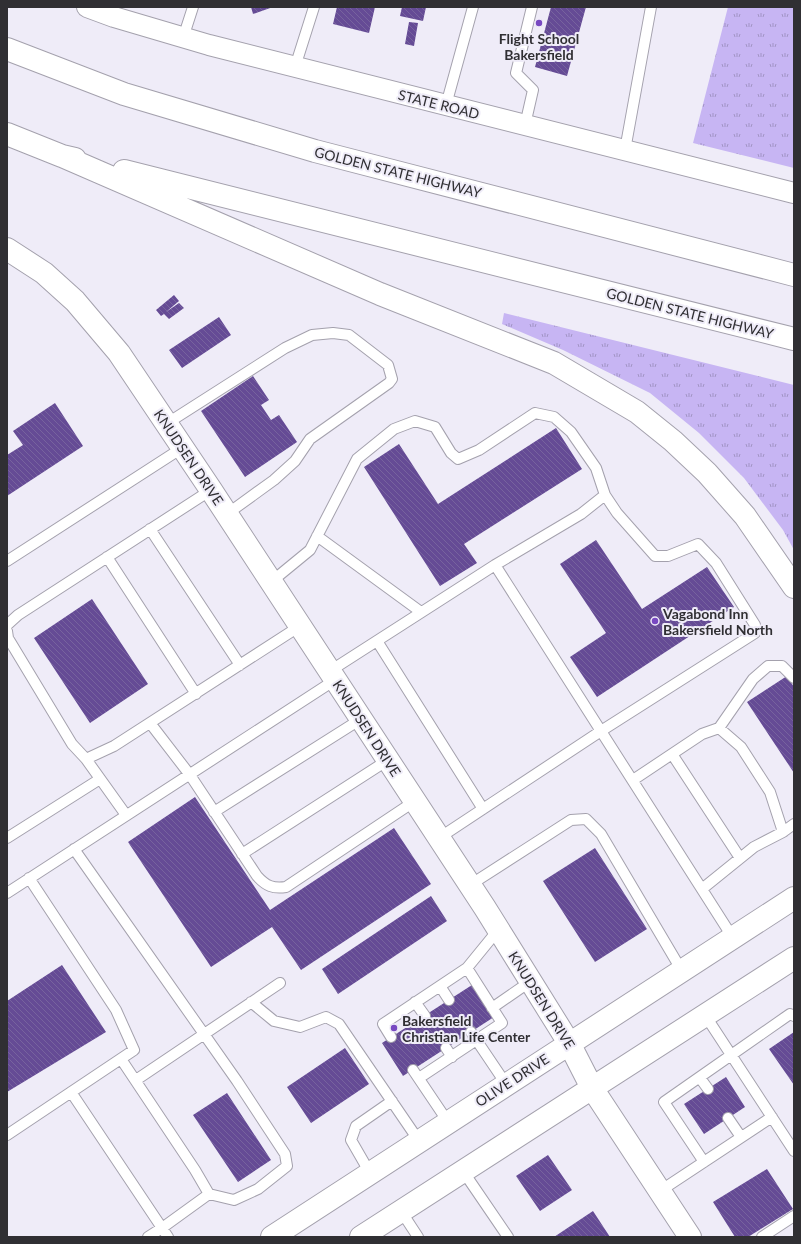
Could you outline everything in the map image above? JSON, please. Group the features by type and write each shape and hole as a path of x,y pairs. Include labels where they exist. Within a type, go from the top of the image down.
{"main road":[{"name":"GOLDEN STATE HIGHWAY","path":"7,49 132,97 315,151 794,275"},
{"name":"GOLDEN STATE HIGHWAY","path":"7,134 62,156 794,339"},
{"path":"62,156 380,294 554,363 637,412 673,441 707,473 745,516 794,587"},
{"path":"508,200 794,262"},
{"name":"KNUDSEN DRIVE","path":"7,249 44,273 96,324 119,353 227,514 470,884 569,1043 592,1088 690,1237"},
{"name":"OLIVE DRIVE","path":"272,1237 794,898"},
{"path":"360,1237 794,958"}],"street":[{"name":"STATE ROAD","path":"89,7 183,38 794,193"}],"lane":[{"path":"183,38 193,7"},
{"path":"295,67 314,7"},
{"path":"446,105 473,7"},
{"path":"525,125 533,90 516,73 532,7"},
{"path":"625,150 652,7"},
{"path":"166,424 285,348 312,335 333,333 349,335 388,365 392,379 389,384 310,439 295,461 274,480 227,514"},
{"path":"271,582 310,550 357,459 394,429 415,421 435,427 451,453 458,459 479,450 535,413 554,417 571,432 596,468 605,495 617,513 655,556 668,556 698,544 716,563 755,625 755,633 601,731 439,838"},
{"path":"7,561 182,448"},
{"path":"7,625 18,615 211,490"},
{"path":"7,893 190,775 332,675 377,640 495,565 581,514 605,495"},
{"path":"150,529 240,665"},
{"path":"316,536 421,612"},
{"path":"107,557 196,694"},
{"path":"495,565 733,938"},
{"path":"86,759 114,746 300,626"},
{"path":"7,631 8,638 72,744 86,759 126,815"},
{"path":"377,640 483,809"},
{"path":"633,780 702,734 719,728 753,679 768,666 782,666 794,678"},
{"path":"214,812 361,719"},
{"path":"150,723 190,775 242,854 265,884 276,888 286,887 415,801"},
{"path":"719,728 741,747 770,792 783,832"},
{"path":"672,754 740,858"},
{"path":"242,854 388,760"},
{"path":"7,838 100,779"},
{"path":"470,884 571,820 586,819 601,834 682,971"},
{"path":"702,889 754,847 783,832 794,824"},
{"path":"74,849 237,1081 285,1154 287,1166 258,1189 234,1200 209,1194 195,1170 121,1059"},
{"path":"7,1135 134,1050 116,1010 30,878"},
{"path":"391,1037 383,1024 467,968 498,930"},
{"path":"448,1122 416,1074 474,1036 502,1023 467,968"},
{"path":"492,1008 530,981"},
{"path":"136,1080 280,983"},
{"path":"440,986 449,1000"},
{"path":"251,1002 274,1021 300,1027 326,1017 339,1024 419,1141"},
{"path":"416,1002 425,1016"},
{"path":"704,1162 664,1102 732,1056 790,1014 794,1016"},
{"path":"705,1015 794,1151"},
{"path":"474,1036 506,1084"},
{"path":"700,1078 708,1089"},
{"path":"71,1092 165,1233"},
{"path":"370,1173 351,1140 356,1126 392,1101"},
{"path":"660,1191 772,1117"},
{"path":"728,1118 741,1137"},
{"path":"463,1171 508,1237"},
{"path":"148,1237 165,1233 209,1194"},
{"path":"400,1211 418,1237"},
{"path":"762,1237 794,1216"}],"green space":[{"path":"728,7 794,7 794,168 693,143"},
{"path":"504,313 794,385 794,550 783,530 744,478 699,433 650,393 563,350 502,324"}],"building":[{"path":"251,7 273,7 253,14"},
{"path":"337,7 375,7 369,33 333,24"},
{"path":"402,7 426,7 423,21 400,16"},
{"path":"551,7 586,7 567,76 535,67"},
{"path":"409,22 418,23 414,46 405,44"},
{"path":"174,295 179,301 166,312 179,303 184,308 169,319 164,314 161,316 156,310"},
{"path":"219,317 231,335 182,368 169,350"},
{"path":"253,376 269,400 261,405 271,420 279,415 297,442 245,477 201,411"},
{"path":"55,403 83,446 7,496 7,455 23,445 13,431"},
{"path":"556,428 582,469 464,544 477,563 440,586 364,467 399,444 438,504"},
{"name":"Vagabond Inn Bakersfield North","path":"596,540 642,609 707,567 734,607 597,697 570,657 606,633 560,564"},
{"path":"92,599 148,684 90,723 34,638"},
{"path":"787,676 794,687 794,773 747,702"},
{"path":"195,797 270,910 394,828 431,884 301,970 272,927 211,967 128,842"},
{"path":"595,848 647,929 595,962 543,881"},
{"path":"431,896 447,921 338,994 322,969"},
{"path":"62,965 106,1032 7,1092 7,1001"},
{"path":"472,985 494,1017 403,1076 382,1043"},
{"path":"794,1032 794,1085 769,1049"},
{"path":"345,1048 369,1084 311,1123 287,1087"},
{"path":"726,1077 745,1107 704,1134 684,1104"},
{"path":"227,1093 271,1160 238,1182 193,1115"},
{"path":"548,1155 572,1190 540,1211 516,1176"},
{"path":"767,1169 793,1209 748,1237 735,1237 713,1202"},
{"path":"593,1211 610,1237 554,1237"}],"place":[{"name":"Flight School Bakersfield","path":"539,23"},
{"name":"Vagabond Inn Bakersfield North","path":"655,621"},
{"name":"Bakersfield Christian Life Center","path":"394,1028"}]}
